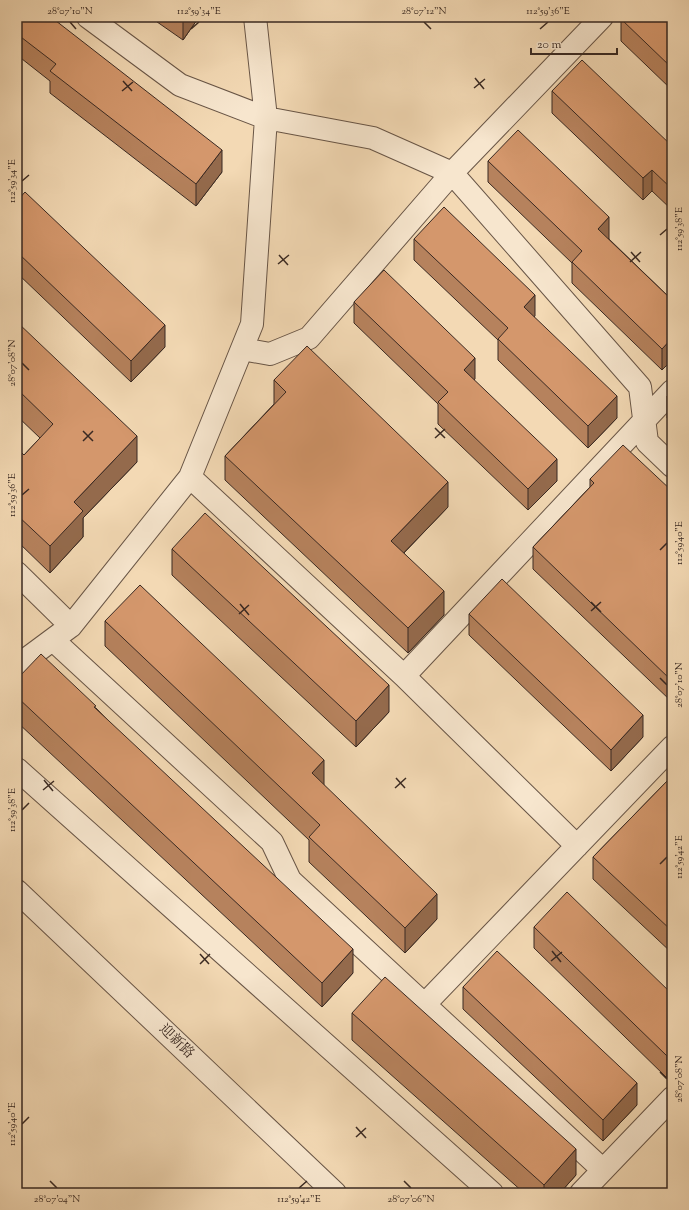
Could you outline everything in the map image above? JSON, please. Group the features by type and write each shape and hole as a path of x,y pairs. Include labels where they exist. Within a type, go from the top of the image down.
{"street":[{"path":"88,17 180,85 266,118 373,138 452,173 640,387 647,442 672,466"},
{"path":"17,666 72,626 190,477 252,324 266,118 255,17"},
{"path":"242,349 270,354 309,338 452,173 602,17"},
{"path":"404,676 672,391"},
{"path":"190,477 404,676 577,846"},
{"path":"17,574 72,626"},
{"path":"53,640 272,842 290,880 424,1006 603,1170"},
{"path":"424,1006 672,747"},
{"path":"17,770 492,1193"},
{"name":"迎新路","path":"17,891 335,1193"},
{"path":"581,1193 672,1098"}],"building":[{"path":"17,17 51,17 222,150 196,184 50,71 56,64 17,34"},
{"path":"623,17 672,17 672,68 621,19"},
{"path":"582,60 672,146 672,189 652,170 643,178 552,91"},
{"path":"518,130 609,217 598,229 672,300 672,338 662,349 572,262 582,251 488,161"},
{"path":"25,192 165,325 131,361 17,252 17,201"},
{"path":"444,207 535,295 524,307 617,396 588,426 498,339 508,328 414,239"},
{"path":"384,270 475,358 464,370 557,459 528,489 438,402 448,392 354,302"},
{"path":"17,322 137,436 74,502 83,511 50,546 17,515 17,448 24,455 53,424 17,389"},
{"path":"307,346 448,482 391,541 444,591 408,628 225,456 286,392 274,380"},
{"path":"672,391 672,401 667,396"},
{"path":"623,445 672,491 672,681 533,547 594,483 590,479"},
{"path":"205,513 389,685 356,721 172,549"},
{"path":"502,579 643,715 611,750 469,614"},
{"path":"140,585 324,760 312,773 437,894 405,928 309,837 320,825 105,621"},
{"path":"41,654 96,706 94,707 353,949 322,983 17,697 17,679"},
{"path":"672,776 672,931 593,857"},
{"path":"567,892 672,994 672,1052 667,1056 534,927"},
{"path":"497,951 637,1083 603,1120 463,987"},
{"path":"385,977 576,1149 544,1185 352,1013"}]}
